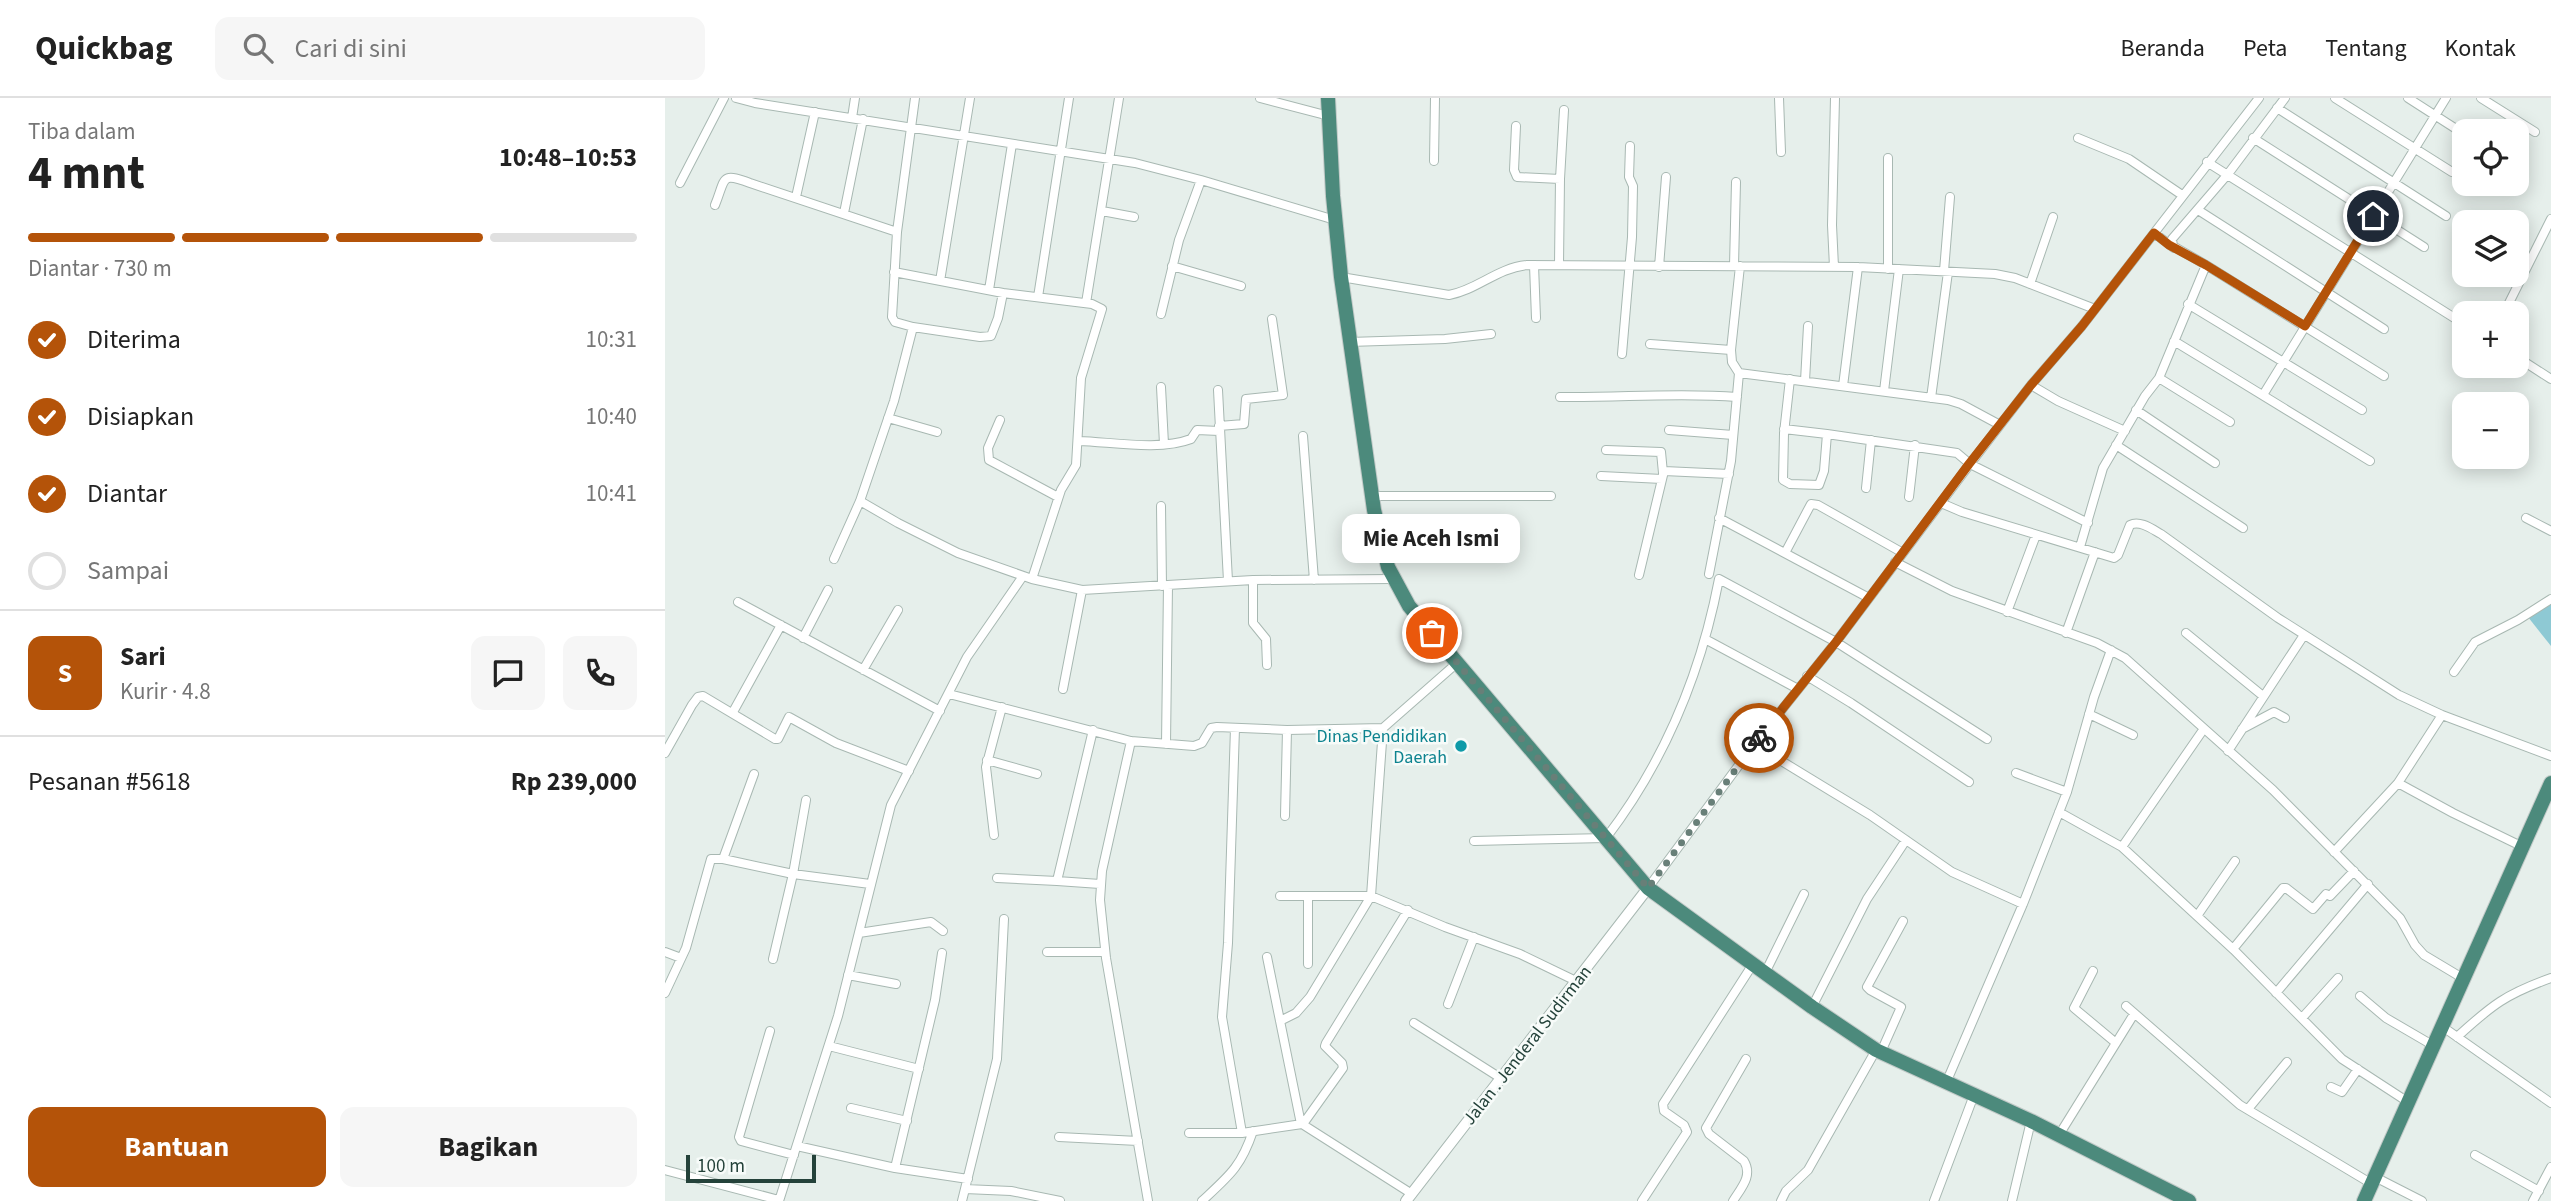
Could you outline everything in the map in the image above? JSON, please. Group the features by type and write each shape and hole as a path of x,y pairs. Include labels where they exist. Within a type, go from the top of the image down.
{"highway":[{"path":"1328,98 1341,277 1372,496 1381,545 1393,579 1409,606 1648,888 1812,1007 1879,1051 2059,1135 2168,1196 2189,1201"},
{"path":"2364,1201 2551,783"}],"street":[{"path":"680,183 724,98"},
{"path":"736,98 1108,158 1201,180 1335,220"},
{"path":"792,109 793,98"},
{"path":"852,118 855,98"},
{"path":"915,98 897,232 893,320 913,327 980,337 991,336 1003,293"},
{"path":"940,281 970,98"},
{"path":"1038,297 1069,98"},
{"path":"1086,303 1119,98"},
{"path":"1261,98 1329,116"},
{"path":"1434,98 1434,161"},
{"path":"1779,98 1780,152"},
{"path":"1834,267 1832,225 1835,98"},
{"path":"1648,888 1797,689 1838,643 1869,598 1899,563 1903,553 1969,464 2095,309 2259,98"},
{"path":"2178,249 2172,244 2172,239 2198,210 2224,172 2285,98"},
{"path":"2336,98 2452,172"},
{"path":"2408,98 2452,127"},
{"path":"2263,395 2446,98"},
{"path":"2481,98 2535,132"},
{"path":"2277,107 2446,216"},
{"path":"1559,265 1560,179 1565,110"},
{"path":"796,197 815,112"},
{"path":"844,213 863,119"},
{"path":"1516,126 1515,175 1525,179 1560,179"},
{"path":"2078,138 2129,159 2182,195"},
{"path":"2253,138 2424,247"},
{"path":"989,290 1011,144"},
{"path":"1622,354 1633,208 1633,186 1629,177 1630,146"},
{"path":"1888,158 1888,269"},
{"path":"2209,163 2452,316"},
{"path":"715,205 724,183 733,176 897,232"},
{"path":"1660,267 1665,177"},
{"path":"1161,314 1172,266 1201,180"},
{"path":"1709,574 1728,474 1739,373 1732,362 1731,349 1737,266 1736,183"},
{"path":"1931,398 1946,272 1951,197"},
{"path":"2198,210 2384,328"},
{"path":"1102,211 1134,217"},
{"path":"2030,284 2053,217"},
{"path":"2510,301 2551,219"},
{"path":"2154,233 2169,245 2206,265 2384,376"},
{"path":"1534,265 1536,317"},
{"path":"1341,277 1449,295 1465,292 1502,271 1534,265 1858,267 2005,275 2095,309"},
{"path":"2080,547 2101,472 2136,410 2158,378 2206,265"},
{"path":"1172,266 1241,286"},
{"path":"1843,386 1858,267"},
{"path":"1884,391 1899,270"},
{"path":"894,272 1003,293 1086,303 1100,306 1103,311 1080,378 1079,441 1075,470 1063,485 1058,497 1032,579"},
{"path":"2188,304 2362,410"},
{"path":"1079,441 1164,444 1189,440 1196,430 1244,424 1247,399 1283,395 1272,319"},
{"path":"1805,381 1808,326"},
{"path":"834,559 860,500 888,418 913,327"},
{"path":"1349,342 1445,339 1491,334"},
{"path":"2174,341 2370,461"},
{"path":"1650,344 1731,349"},
{"path":"2529,365 2551,379"},
{"path":"1739,373 1931,398 1961,404 2000,425"},
{"path":"2158,378 2229,422"},
{"path":"1790,379 1784,429 1784,482 1815,486 1821,483 1827,434"},
{"path":"2031,385 2058,401 2125,431"},
{"path":"1161,387 1164,444"},
{"path":"1218,390 1228,581"},
{"path":"1560,397 1638,397 1692,393 1737,397"},
{"path":"2136,410 2215,463"},
{"path":"888,418 937,432"},
{"path":"1000,420 988,451 989,460 1058,497"},
{"path":"1784,429 1915,445 1957,453 1969,464 2088,523"},
{"path":"1669,430 1733,435"},
{"path":"1303,436 1314,580"},
{"path":"1866,488 1871,440"},
{"path":"1909,497 1915,445"},
{"path":"2116,445 2243,528"},
{"path":"1606,450 1661,452 1663,476 1639,575"},
{"path":"1601,476 1663,476 1671,470 1728,474"},
{"path":"1372,496 1551,496"},
{"path":"860,500 958,554 1032,579 1082,590 1253,580 1393,579"},
{"path":"1941,503 2116,557 2130,525 2142,524 2161,534 2304,635 2399,695 2442,715 2551,756"},
{"path":"1784,553 1811,504 1903,553"},
{"path":"1161,506 1165,585 1166,744"},
{"path":"1719,518 1869,598"},
{"path":"2526,518 2551,531"},
{"path":"2007,612 2036,534"},
{"path":"2066,634 2095,552"},
{"path":"1899,563 1930,581 2111,649 2133,664 2203,730 2273,790 2368,884 2400,918 2418,950 2464,979"},
{"path":"665,1170 779,1201 829,1046 891,805 972,649 1023,576"},
{"path":"1474,841 1606,838 1663,748 1686,700 1705,639 1719,579 1838,643 1987,738"},
{"path":"1253,580 1253,623 1265,639 1267,665"},
{"path":"803,638 828,590"},
{"path":"1063,689 1082,590"},
{"path":"2454,672 2475,642 2551,599"},
{"path":"738,602 940,711"},
{"path":"863,670 898,610"},
{"path":"733,712 781,625"},
{"path":"2186,634 2263,696"},
{"path":"2228,751 2304,635"},
{"path":"1705,639 1797,689"},
{"path":"1946,1083 2023,904 2067,792 2111,649"},
{"path":"949,694 1131,741 1198,745 1211,728 1383,728 1457,663"},
{"path":"1809,677 1969,782"},
{"path":"665,753 698,697 707,698 733,712 776,740 790,717 836,743 909,771"},
{"path":"994,835 987,760 1002,707"},
{"path":"2242,729 2272,713 2285,718"},
{"path":"2089,714 2133,735"},
{"path":"2334,852 2398,783 2442,715"},
{"path":"1235,728 1228,943 1222,1017 1242,1133"},
{"path":"1280,1021 1296,1013 1310,997 1371,895 1383,728"},
{"path":"1057,881 1093,730"},
{"path":"1285,816 1287,730"},
{"path":"2122,847 2203,730"},
{"path":"1131,741 1100,884 1105,952 1148,1198 1156,1201"},
{"path":"1758,743 1770,754 1870,815 1952,872 2023,904"},
{"path":"987,760 1037,774"},
{"path":"2016,773 2067,792"},
{"path":"723,859 754,774"},
{"path":"2398,783 2523,847"},
{"path":"773,959 793,874 806,800"},
{"path":"2059,812 2122,847 2233,949 2342,1059 2409,1101"},
{"path":"1812,1007 1867,899 1906,840"},
{"path":"665,993 681,958 709,861 714,858 793,874 870,884"},
{"path":"2197,916 2235,861"},
{"path":"2233,949 2283,888 2313,909 2326,894 2330,896 2354,871"},
{"path":"997,878 1100,884"},
{"path":"2277,993 2368,884"},
{"name":"Jalan . Jenderal Sudirman","path":"1409,1197 1648,888"},
{"path":"1642,1201 1687,1132 1684,1125 1664,1111 1663,1104 1759,968 1804,894"},
{"path":"1280,896 1371,895 1520,954 1576,981"},
{"path":"1308,896 1308,964"},
{"path":"1302,1124 1343,1068 1342,1063 1325,1046 1326,1042 1408,911"},
{"path":"962,1201 997,1059 1004,919"},
{"path":"1781,1201 1786,1191 1808,1170 1879,1051 1901,1007 1867,987 1903,921"},
{"path":"859,933 931,922 943,931"},
{"path":"1448,1004 1474,937"},
{"path":"1047,951 1105,952"},
{"path":"665,952 681,958"},
{"path":"895,1168 935,1000 942,953"},
{"path":"1266,957 1302,1124"},
{"path":"2093,971 2074,1008 2116,1043"},
{"path":"848,975 896,984"},
{"path":"2302,1018 2338,978"},
{"path":"2457,1037 2490,1006 2517,990 2551,978"},
{"path":"2360,996 2386,1018 2434,1046"},
{"path":"2126,1006 2248,1109 2374,1180 2423,1201"},
{"path":"2059,1135 2134,1014"},
{"path":"1414,1023 1502,1079"},
{"path":"2443,1027 2551,1103"},
{"path":"770,1031 739,1137 741,1140 968,1179"},
{"path":"829,1046 919,1069"},
{"path":"1733,1201 1746,1180 1748,1166 1706,1128 1746,1059"},
{"path":"2248,1109 2287,1062"},
{"path":"2331,1087 2342,1092 2358,1069"},
{"path":"1934,1201 1974,1096"},
{"path":"851,1108 907,1121"},
{"path":"2012,1201 2031,1121"},
{"path":"1189,1133 1242,1133 1302,1124 1409,1197"},
{"path":"1202,1201 1234,1172 1245,1155 1253,1131"},
{"path":"1059,1137 1138,1141"},
{"path":"2475,1155 2539,1191"},
{"path":"2533,1201 2551,1167"},
{"path":"965,1189 1011,1191 1060,1201"}],"water":[{"path":"2551,602 2551,646 2528,617"}],"way so far":[{"path":"1432,633 1648,888 1759,738"}],"place":[{"name":"Mie Aceh Ismi","path":"1432,633"},
{"name":"Dinas Pendidikan Daerah","path":"1461,746"}],"route":[{"path":"1759,738 1836,642 1969,464 2154,233 2169,245 2305,326 2373,216"}]}
